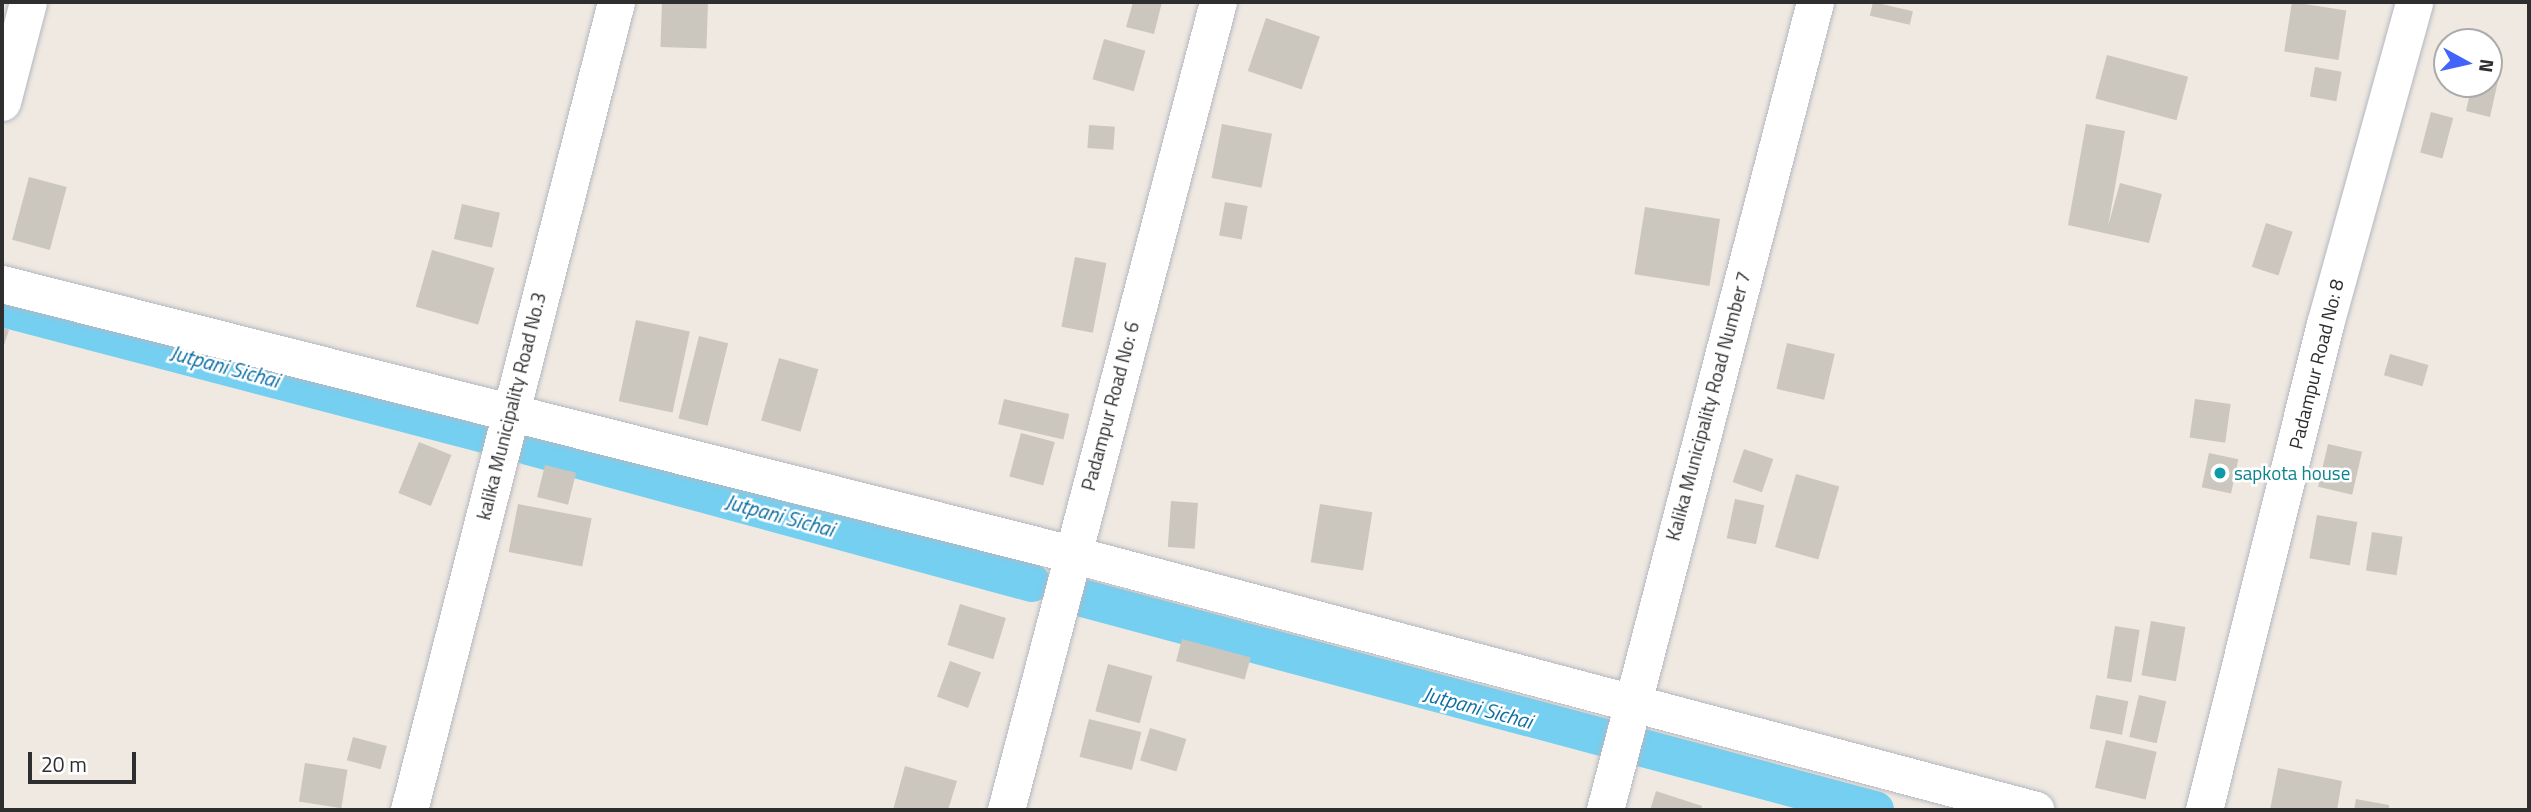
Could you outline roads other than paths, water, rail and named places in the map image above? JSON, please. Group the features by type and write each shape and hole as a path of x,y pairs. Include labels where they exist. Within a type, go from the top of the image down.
{"street":[{"path":"2,102 28,2"},
{"name":"kalika Municipality Road No.3","path":"409,810 509,411 616,2"},
{"name":"Padampur Road No: 6","path":"1006,810 1218,2"},
{"name":"Kalika Municipality Road Number 7","path":"1605,810 1629,705 1815,2"},
{"name":"Padampur Road No: 8","path":"2204,810 2325,324 2414,2"},
{"path":"2,284 509,411 787,487 1071,554 1629,705 2036,810"}],"waterway":[{"name":"Jutpani Sichai","path":"2,308 488,435"},
{"name":"Jutpani Sichai","path":"528,446 1032,583"},
{"name":"Jutpani Sichai","path":"1082,598 1875,810"}],"place":[{"name":"sapkota house","path":"2220,473"}]}
